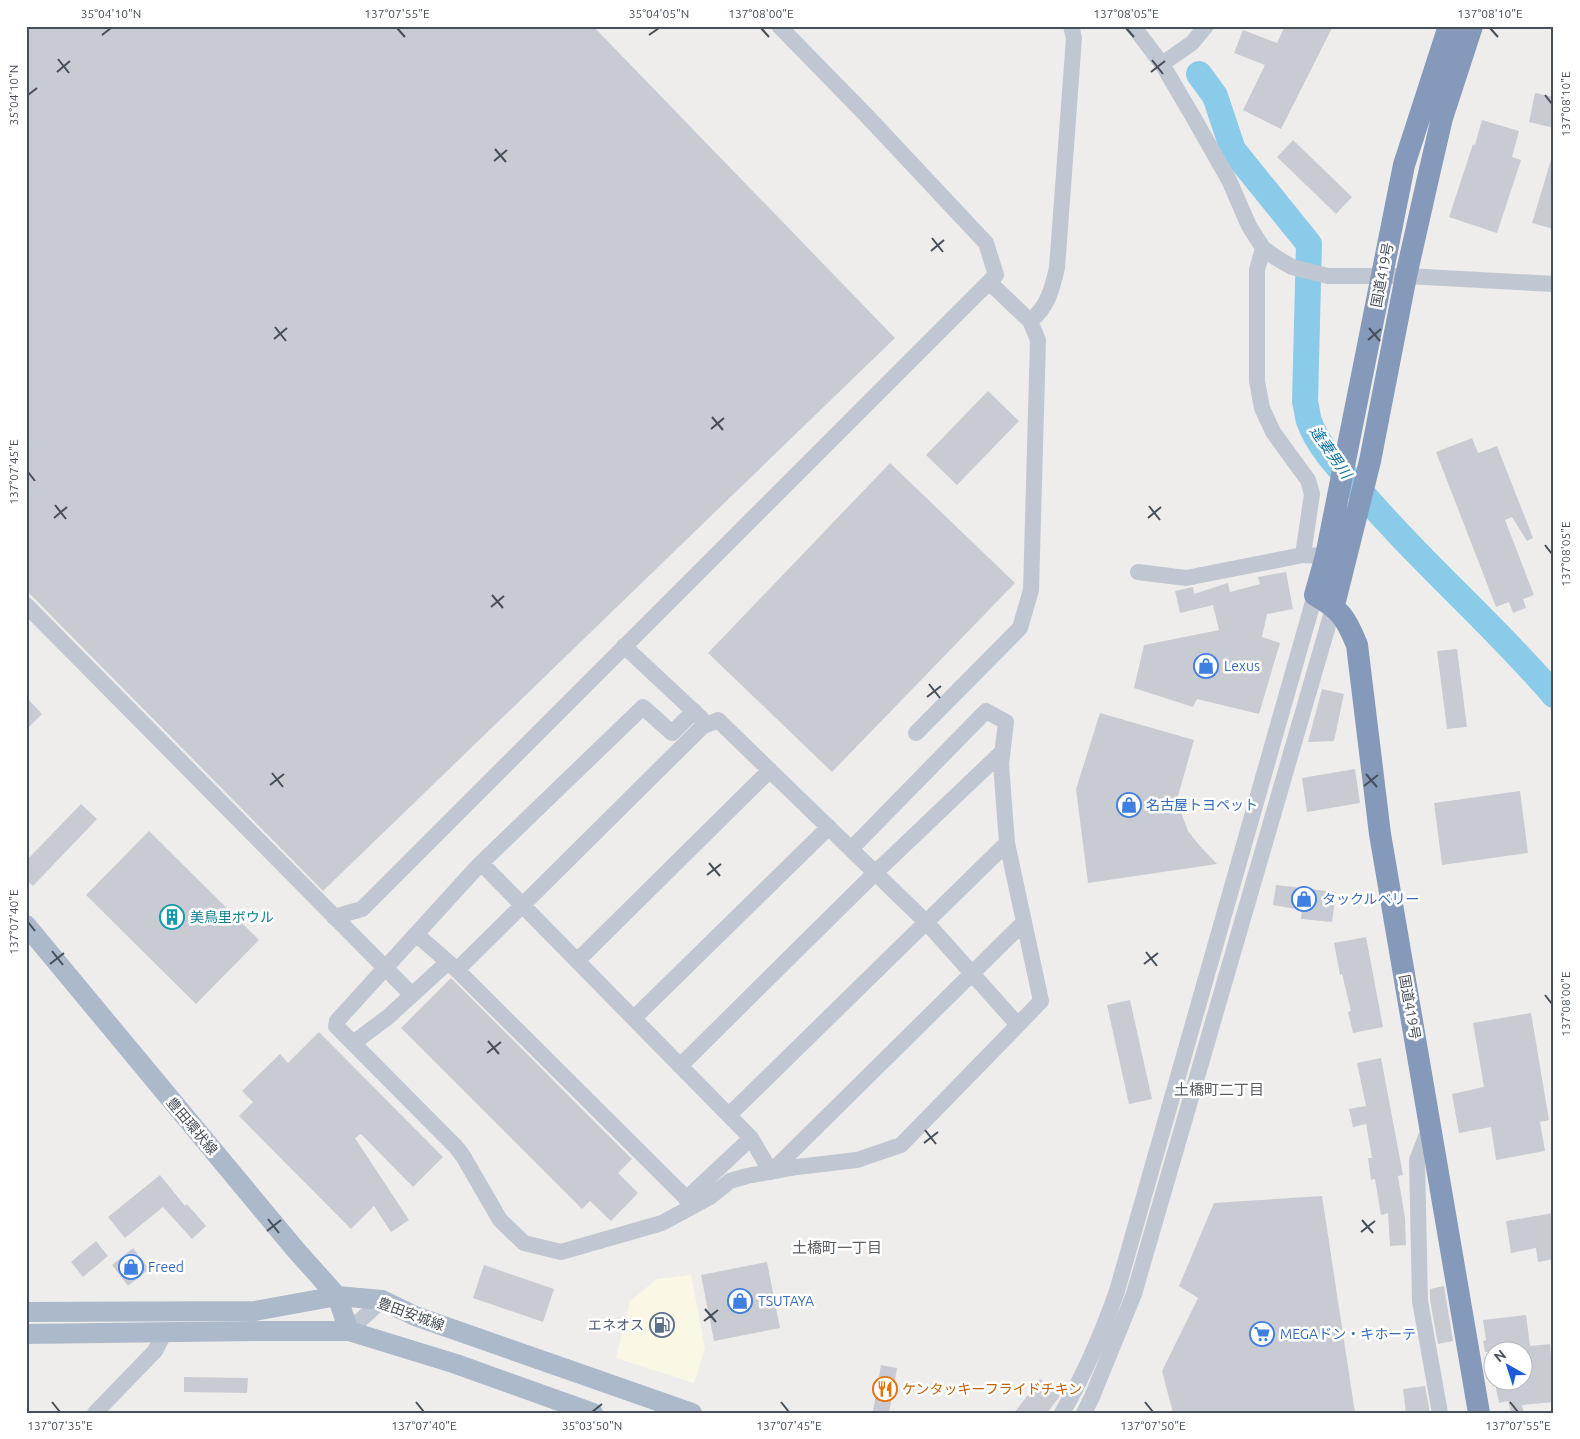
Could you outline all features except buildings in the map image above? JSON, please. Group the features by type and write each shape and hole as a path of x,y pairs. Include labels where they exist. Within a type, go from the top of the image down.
{"highway":[{"name":"国道419号","path":"1448,26 1404,165 1326,556 1325,600 1348,622 1357,645 1380,834 1479,1413"},
{"name":"国道419号","path":"1325,600 1356,515 1370,461 1406,276 1442,118 1472,26"}],"main road":[{"name":"豊田環状線","path":"26,925 295,1249 337,1296 349,1331"},
{"name":"豊田安城線","path":"26,1312 255,1311 337,1296 382,1300 415,1316 692,1413"},
{"path":"26,1334 349,1331 456,1364 592,1413"}],"street":[{"path":"334,917 362,909 996,275 986,243 779,26"},
{"path":"1030,321 1046,304 1057,268 1074,38 1071,26"},
{"path":"1133,26 1162,64 1229,180 1249,226 1269,253 1292,267 1328,276 1382,275 1554,284"},
{"path":"1162,64 1192,43 1206,26"},
{"path":"1269,253 1257,270 1257,380 1262,408 1273,432 1308,480 1312,494 1303,555"},
{"path":"916,733 1020,628 1032,590 1038,340 1030,321 989,282"},
{"path":"1138,572 1186,578 1303,555 1326,556"},
{"path":"1062,1413 1098,1342 1118,1292 1325,600"},
{"path":"1084,1413 1134,1294 1325,600"},
{"path":"26,605 412,995"},
{"path":"624,646 708,724"},
{"path":"683,746 672,733 643,707 480,864 336,1021 336,1026 456,1147 500,1220 524,1243 562,1252 662,1224 690,1202 751,1138"},
{"path":"672,733 694,711"},
{"path":"690,1202 710,1198 730,1181 747,1176 857,1160 901,1145 1041,1001 1007,843 1001,764 1006,722 986,711 851,849"},
{"path":"353,1043 388,1017 412,995 452,966 522,905 702,727 718,720 927,923 1018,1025"},
{"path":"680,1066 1002,752"},
{"path":"577,961 770,770"},
{"path":"634,1018 829,828"},
{"path":"729,1115 1007,843"},
{"path":"480,864 751,1138 771,1172"},
{"path":"771,1172 1024,922"},
{"path":"416,934 452,966 690,1202"},
{"path":"1430,1126 1417,1160 1420,1301 1440,1413"},
{"path":"349,1331 382,1300"},
{"path":"95,1413 155,1351 166,1332"}],"shaded area":[{"name":"エネオス","path":"691,1275 705,1349 694,1383 616,1358 630,1301 657,1279"}],"waterway":[{"name":"逢妻男川","path":"1199,74 1215,96 1233,150 1309,244 1305,402 1309,421 1314,432 1335,463 1391,525 1509,645 1554,695"}],"place":[{"name":"Lexus","path":"1206,666"},
{"name":"名古屋トヨペット","path":"1129,805"},
{"name":"タックルベリー","path":"1304,899"},
{"name":"美鳥里ボウル","path":"172,917"},
{"name":"Freed","path":"131,1267"},
{"name":"TSUTAYA","path":"740,1301"},
{"name":"エネオス","path":"662,1325"},
{"name":"MEGAドン・キホーテ","path":"1262,1334"},
{"name":"ケンタッキーフライドチキン","path":"885,1389"}],"district":[{"name":"土橋町二丁目","path":"1219,1089"},
{"name":"土橋町一丁目","path":"837,1247"}]}
